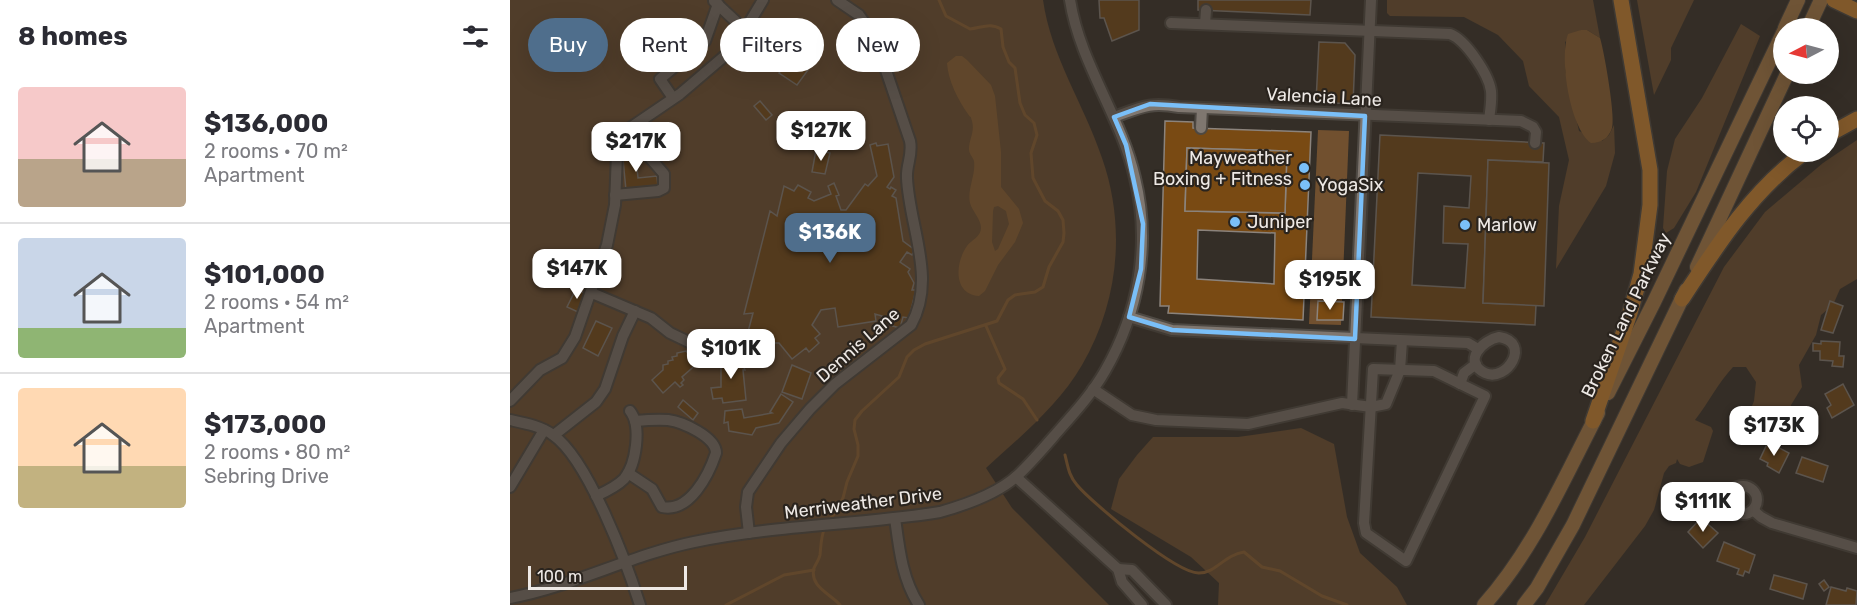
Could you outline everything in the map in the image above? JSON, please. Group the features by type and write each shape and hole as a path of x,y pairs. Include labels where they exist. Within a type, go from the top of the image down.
{"highway":[{"path":"1593,421 1641,274 1650,205 1650,170 1621,0"},
{"path":"1834,0 1857,11"},
{"path":"1839,129 1857,119"},
{"path":"1682,299 1746,206 1793,162"}],"main road":[{"name":"Broken Land Parkway","path":"1790,18 1798,0"},
{"path":"1813,18 1821,0"},
{"name":"Broken Land Parkway","path":"1484,605 1530,543 1548,513 1654,302 1773,53"},
{"path":"1524,605 1573,525 1782,84"}],"street":[{"path":"752,18 763,0"},
{"name":"Dennis Lane","path":"749,533 746,507 748,492 781,443 810,409 836,384 911,325 921,302 920,256 906,176 911,157 910,141 875,38 859,15 837,0"},
{"name":"Merriweather Drive","path":"510,598 570,583 691,542 749,533 940,512 963,505 1016,477 1093,389 1116,351 1130,317 1141,269 1143,224 1129,156 1078,38 1070,0"},
{"path":"1352,405 1371,0"},
{"path":"673,98 660,79 705,41 715,2 732,18"},
{"path":"1204,24 1206,10"},
{"path":"1171,23 1446,33 1458,38 1488,79 1491,92 1490,120"},
{"path":"510,401 540,370 567,353 584,316 608,245 615,195 616,164 623,136 720,59"},
{"name":"Valencia Lane","path":"1114,117 1150,104 1365,116 1521,121 1533,127 1536,132 1535,143"},
{"path":"1201,128 1202,108"},
{"path":"615,195 658,191 664,188 664,174 645,152 637,123"},
{"path":"592,293 651,318 670,333 693,344 718,346 744,336"},
{"path":"510,487 549,433 596,402 604,389 622,336 635,311"},
{"path":"1130,317 1172,330 1468,343 1478,349"},
{"path":"1494,338 1509,340 1512,344 1515,353 1512,364 1495,374 1484,372 1476,364 1478,349 1494,338"},
{"path":"1093,389 1132,415 1156,420 1248,424 1342,403 1371,407 1386,404 1400,370 1402,341"},
{"path":"1460,384 1464,373 1476,364"},
{"path":"1373,369 1434,371 1460,384 1485,396 1406,561 1366,533 1364,523 1373,369"},
{"path":"596,496 620,482 628,472 636,441 633,416 679,423 700,433 713,443 716,453 691,499 670,507 662,507 652,489 628,472"},
{"path":"510,420 549,433 566,447 596,496 625,563 640,605"},
{"path":"1016,477 1118,569 1122,582 1142,605"},
{"path":"1753,510 1772,523 1857,548"},
{"path":"896,518 903,569 919,605"},
{"path":"1118,569 1132,570 1166,605"}],"highlighted area":[{"path":"1150,104 1365,116 1355,339 1172,330 1129,317 1141,269 1143,224 1126,145 1114,117"}],"shaded area":[{"path":"510,0 1043,0 1060,61 1095,138 1110,184 1116,237 1115,263 1104,316 1094,341 1073,380 1050,407 986,468 1012,508 1109,605 510,605"},
{"path":"1387,0 1593,0 1600,38 1587,30 1581,30 1565,42 1565,70 1579,131 1602,141 1609,135 1614,125 1615,153 1606,186 1556,269 1559,206 1569,160 1559,117 1529,86 1523,61 1498,35 1464,17 1390,16 1387,13"},
{"path":"1637,0 1694,0 1671,48 1671,60 1654,95"},
{"path":"1741,24 1760,36 1696,192 1674,228 1666,233 1663,228 1667,171 1675,139 1702,98"},
{"path":"1587,30 1600,38 1611,98 1613,122 1611,132 1607,137 1595,143 1591,143 1577,123 1568,92 1565,59 1568,34"},
{"path":"956,56 962,56 991,85 995,96 1001,152 1001,187 1019,209 1023,223 1015,242 998,265 985,291 979,296 964,290 959,277 963,253 979,234 981,228 969,198 974,166 969,149 973,129 972,121 954,90 947,63","holes":["998,206 1006,211 1009,224 995,251 992,242 994,207"]},
{"path":"1318,130 1349,131 1341,325 1309,324"},
{"path":"1857,140 1857,279 1840,289 1833,305 1821,315 1816,335 1799,365 1802,387 1791,405 1788,429 1772,442 1759,445 1746,436 1744,426 1754,401 1756,382 1746,367 1733,367 1695,420 1711,427 1713,431 1703,462 1689,467 1680,464 1677,459 1676,463 1669,466 1664,473 1654,510 1645,526 1584,605 1545,605 1585,537 1724,267 1765,212 1824,162 1839,162 1839,152"},
{"path":"1301,428 1334,444 1347,517 1360,553 1397,587 1407,605 1218,605 1219,583 1191,557 1111,509 1119,479 1153,437 1238,437"}],"building":[{"path":"1099,0 1139,0 1139,30 1112,41 1104,18 1100,18"},
{"path":"1198,0 1311,0 1310,15 1198,10"},
{"path":"1319,42 1345,43 1355,55 1353,104 1316,102"},
{"path":"780,72 807,72 797,85"},
{"path":"760,101 772,115 766,120 754,106"},
{"path":"828,114 843,123 831,145 815,136"},
{"name":"Juniper","path":"1165,121 1193,122 1193,128 1311,132 1303,320 1168,313 1169,306 1160,306","holes":["1187,148 1287,151 1285,213 1185,211","1198,230 1275,233 1274,284 1197,279"]},
{"name":"Marlow","path":"1380,135 1544,143 1543,162 1488,160 1483,303 1536,305 1535,325 1371,317","holes":["1418,173 1471,176 1469,208 1444,206 1443,243 1468,244 1465,288 1412,285"]},
{"path":"876,143 877,146 888,144 894,177 887,187 896,190 892,196 896,198 903,241 915,250 912,255 907,252 900,262 910,269 908,272 914,283 912,290 916,290 909,318 903,317 900,328 889,325 890,322 881,320 882,316 875,314 876,321 838,327 835,308 821,310 812,325 820,334 815,338 819,343 809,352 806,348 792,359 779,343 773,343 773,351 758,351 758,343 745,343 753,313 744,314 770,211 777,216 784,186 794,191 798,185 811,192 808,198 814,201 831,194 828,186 834,183 839,195 836,196 841,210 846,210 865,184 868,186 877,176 870,145"},
{"path":"1187,148 1287,151 1285,213 1185,211"},
{"path":"635,149 638,178 657,176 658,187 626,190 622,150"},
{"path":"816,150 830,153 825,174 812,172"},
{"path":"1488,160 1549,163 1544,306 1483,303"},
{"path":"576,289 587,294 578,312 567,307"},
{"path":"1318,301 1344,302 1343,320 1317,320"},
{"path":"1830,301 1843,306 1833,333 1821,330"},
{"path":"596,321 612,328 598,356 583,348"},
{"path":"1821,341 1840,342 1839,356 1844,356 1843,367 1832,366 1833,361 1820,360 1820,351 1813,351 1813,343 1821,344"},
{"path":"736,349 745,370 743,370 746,400 723,403 722,398 713,399 711,388 721,387 721,362"},
{"path":"686,351 699,362 682,377 683,385 680,387 675,382 663,393 652,380 663,370 663,365 673,360 672,357"},
{"path":"792,365 811,373 802,399 782,392"},
{"path":"1843,384 1854,405 1832,418 1827,408 1831,405 1825,394"},
{"path":"781,394 793,402 779,423 756,428 752,435 729,431 728,422 724,423 725,411 742,409 744,418 772,413 770,412"},
{"path":"683,400 698,413 693,420 678,407"},
{"path":"1768,442 1789,453 1779,473 1760,459"},
{"path":"1802,457 1828,466 1823,482 1796,473"},
{"path":"1701,518 1718,533 1703,548 1688,532"},
{"path":"1724,542 1755,555 1749,573 1745,571 1743,576 1737,574 1739,569 1717,561"},
{"path":"1774,575 1807,584 1803,599 1770,589"},
{"path":"1824,580 1829,587 1824,591 1819,584"},
{"path":"1831,587 1857,591 1856,605 1826,605"}],"waterway":[{"path":"828,521 843,498 858,456 855,420 899,377 907,357 925,344 997,321 1008,300 1015,295 1035,292 1043,287 1049,267 1063,242 1063,220 1058,211 1045,201 1033,178 1031,153 1037,135 1034,123 1025,115 1020,103 1015,68 1009,62 1003,47 1001,29 989,26 970,29 946,16 939,0"},
{"path":"986,326 1005,369 998,378 999,383 1023,399 1037,420"},
{"path":"1065,455 1072,478 1086,494 1135,536 1188,570 1205,572 1244,552 1262,567 1280,571 1322,596 1347,605"},
{"path":"825,527 820,555 813,575 822,590 840,605"},
{"path":"726,605 784,575 814,570"}],"place":[{"name":"Mayweather Boxing + Fitness","path":"1304,168"},
{"name":"YogaSix","path":"1305,185"},
{"name":"Juniper","path":"1235,222"},
{"name":"Marlow","path":"1465,225"}]}
